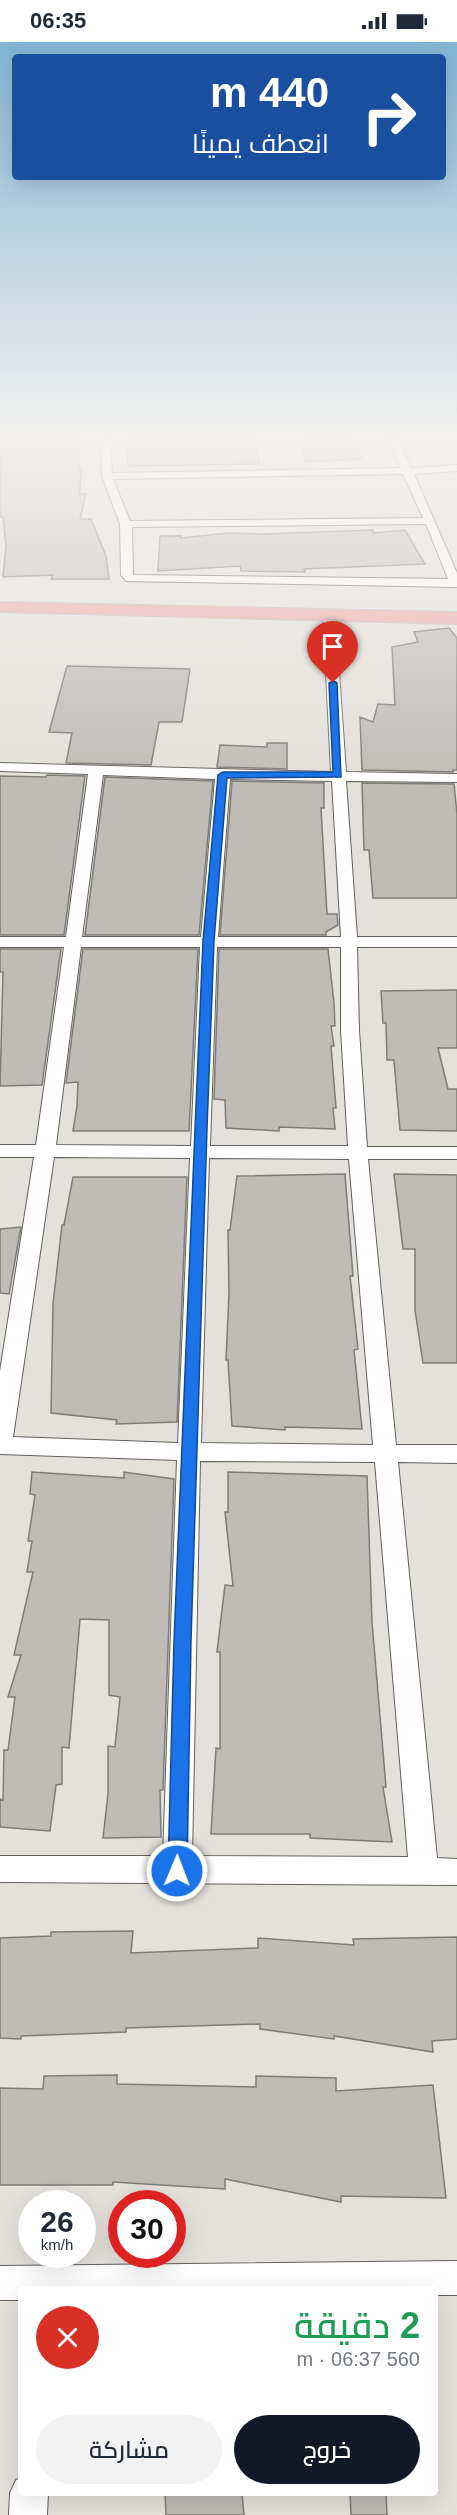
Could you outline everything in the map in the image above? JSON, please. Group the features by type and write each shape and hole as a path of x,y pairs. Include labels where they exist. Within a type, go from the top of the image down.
{"main road":[{"path":"0,593 457,603"},
{"path":"0,608 457,618"}],"street":[{"path":"127,555 127,575 130,579 138,580 456,583 444,555"},
{"path":"329,615 349,941 350,1030 358,1153 424,1871"},
{"path":"0,767 223,775 457,778"},
{"path":"96,771 45,1152 0,1444 191,1452 457,1454"},
{"path":"177,1871 182,1641 191,1452 200,1152 209,941 223,775"},
{"path":"0,942 457,942"},
{"path":"0,1151 457,1152"},
{"path":"0,1869 457,1872"},
{"path":"0,2283 41,2285 457,2278"},
{"path":"28,2515 29,2496"}],"building":[{"path":"5,555 106,555 109,579 51,579 53,575 3,577"},
{"path":"159,555 420,555 425,564 304,569 305,572 241,571 240,566 158,571"},
{"path":"449,628 457,638 457,770 453,772 362,770 360,717 373,722 378,704 395,705 392,647 418,642 414,632"},
{"path":"67,666 190,669 182,722 159,722 151,765 66,763 72,733 49,732"},
{"path":"267,743 287,743 287,769 217,767 220,745 267,747"},
{"path":"47,775 85,776 64,935 0,935 0,776 46,777"},
{"path":"105,777 213,781 199,935 85,935"},
{"path":"232,781 324,783 324,808 321,808 327,914 337,914 338,925 326,932 326,935 220,935"},
{"path":"362,783 454,784 457,814 457,898 373,898 369,850 364,850"},
{"path":"0,949 61,949 42,1085 0,1086 3,972 0,972"},
{"path":"83,949 198,949 189,1131 73,1131 78,1082 66,1083"},
{"path":"219,949 328,949 335,1026 331,1026 334,1046 331,1046 336,1108 333,1108 335,1129 279,1127 279,1131 226,1128 225,1100 214,1099"},
{"path":"457,990 457,1048 438,1048 448,1089 457,1089 457,1131 400,1130 394,1060 387,1060 386,1023 383,1023 381,991"},
{"path":"345,1174 353,1276 350,1276 358,1349 354,1350 362,1429 285,1427 285,1430 232,1426 228,1360 226,1360 229,1294 228,1230 230,1230 237,1176"},
{"path":"394,1174 457,1175 457,1363 423,1363 415,1310 415,1249 403,1249"},
{"path":"73,1177 187,1177 177,1422 116,1424 117,1420 51,1413 53,1304 62,1225 64,1225"},
{"path":"21,1227 9,1294 0,1293 0,1229"},
{"path":"32,1472 124,1478 124,1472 174,1479 163,1790 160,1790 161,1837 103,1838 108,1794 108,1746 115,1747 120,1697 109,1695 109,1620 80,1619 69,1748 62,1747 62,1784 56,1785 50,1831 0,1827 4,1750 8,1750 15,1697 8,1697 21,1655 14,1655 33,1572 27,1572 32,1541 28,1541 35,1495 30,1494"},
{"path":"228,1472 367,1476 372,1622 386,1787 383,1787 392,1842 310,1838 310,1834 211,1834 216,1748 220,1749 220,1652 217,1652 225,1585 233,1586 225,1512 228,1512"},
{"path":"133,1931 131,1953 258,1948 258,1938 354,1945 353,1939 457,1937 457,2039 432,2041 433,2052 334,2036 334,2039 260,2029 260,2024 126,2028 126,2032 21,2036 21,2039 0,2038 0,1938 51,1936 51,1932"},
{"path":"117,2075 117,2084 256,2087 256,2076 336,2078 336,2091 433,2085 446,2198 341,2196 341,2202 225,2179 225,2189 113,2182 113,2185 0,2185 0,2088 43,2089 44,2076"},
{"path":"165,2496 242,2496 244,2515 166,2515"},
{"path":"350,2496 386,2496 387,2515 351,2515"}],"route":[{"path":"177,1871 182,1641 191,1452 201,1129 209,941 223,775 338,775 333,683"}]}
